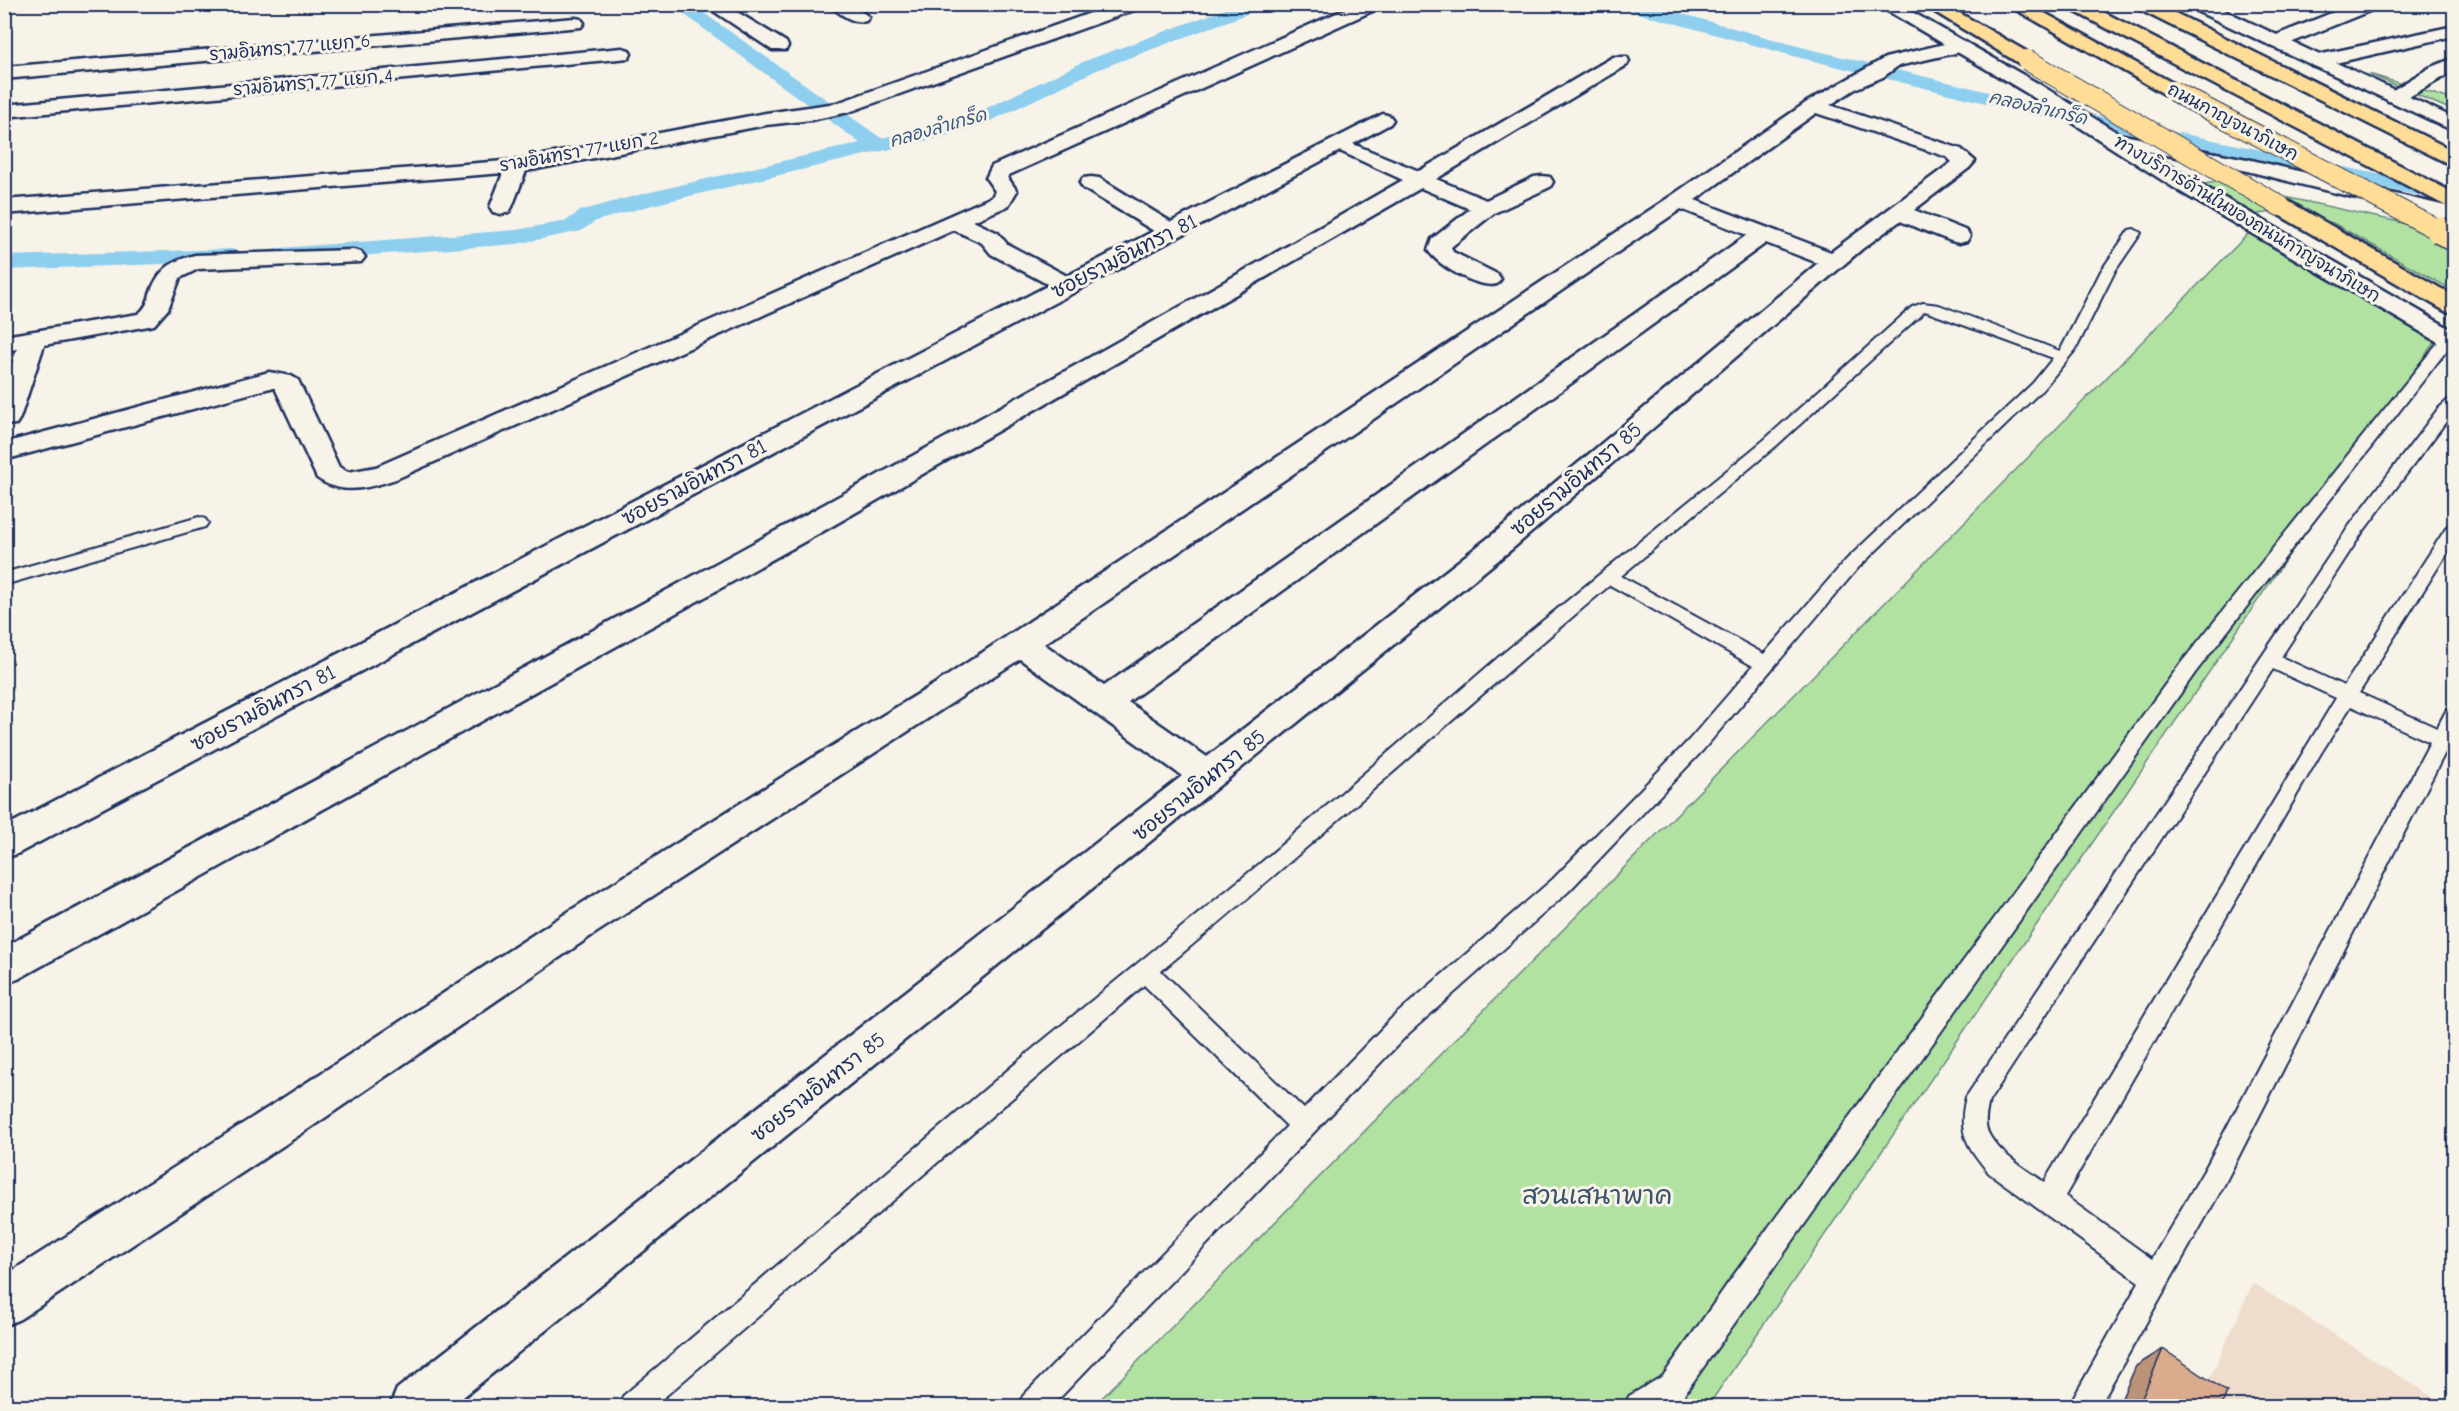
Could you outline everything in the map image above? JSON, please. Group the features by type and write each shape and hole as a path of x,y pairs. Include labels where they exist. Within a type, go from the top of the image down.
{"highway":[{"path":"1930,4 2454,306"},
{"name":"ถนนกาญจนาภิเษก","path":"2014,4 2174,91 2454,237"},
{"name":"ถนนกาญจนาภิเษก","path":"2074,4 2454,201"},
{"path":"2142,4 2454,159"}],"street":[{"path":"546,4 586,30"},
{"path":"711,4 779,46"},
{"path":"838,4 860,17"},
{"name":"รามอินทรา 77 แยก 2","path":"4,207 517,166 766,119 812,114 842,108 1134,4"},
{"path":"4,452 258,382 282,381 289,386 327,472 333,478 346,481 363,480 386,473 1000,201 1006,191 998,178 1000,171 1373,4"},
{"name":"ทางบริการด้านในของถนนกาญจนาภิเษก","path":"1884,4 2032,88 2187,186 2452,340"},
{"path":"2196,4 2454,125"},
{"path":"2276,42 2371,4"},
{"name":"รามอินทรา 77 แยก 4","path":"4,111 622,54 586,30"},
{"name":"รามอินทรา 77 แยก 6","path":"4,73 586,30"},
{"path":"2318,61 2454,31"},
{"path":"4,1303 295,1114 581,922 818,771 950,691 1679,201 1814,106 1884,67 1957,47"},
{"path":"4,967 940,454 1420,182 1620,61"},
{"path":"2394,97 2454,64"},
{"path":"2430,76 2454,84"},
{"name":"ซอยรามอินทรา 85","path":"414,1407 1502,542 1834,261 1964,161 1954,153 1814,106"},
{"name":"ซอยรามอินทรา 81","path":"4,844 1383,120"},
{"path":"2119,143 2247,165 2454,215"},
{"path":"2119,143 2454,224"},
{"path":"1349,149 1420,182 1486,208"},
{"path":"501,207 517,166"},
{"path":"1490,279 1444,257 1439,249 1440,244 1486,208 1542,182"},
{"path":"1090,183 1171,232"},
{"path":"1679,201 1834,261"},
{"path":"1898,212 1959,236"},
{"path":"954,221 990,238 999,249 1067,285"},
{"path":"1105,702 1764,234"},
{"path":"4,344 145,320 155,314 171,275 177,269 195,262 353,257"},
{"path":"7,418 33,339"},
{"path":"1020,643 1209,777"}],"lane":[{"path":"1033,1407 1401,1025 1479,960 1561,885 1696,745 1852,564 2009,416 2063,357 2108,270 2134,233"},
{"path":"633,1407 1034,1062 1271,867 1508,660 1770,443 1917,310 1923,307 1934,308 2063,357"},
{"path":"1639,1407 1672,1386 1696,1356 1743,1286 2188,668 2452,340"},
{"path":"2156,1278 1998,1164 1978,1140 1972,1120 1978,1097 2356,529 2444,412 2454,403"},
{"path":"4,579 199,523"},
{"path":"2048,1200 2347,696 2454,529"},
{"path":"1610,577 1766,664"},
{"path":"2268,659 2442,739"},
{"path":"2083,1407 2215,1176 2454,714"},
{"path":"1145,971 1304,1126"}],"shaded area":[{"path":"2253,1283 2447,1406 2197,1406"}],"green space":[{"path":"2369,74 2454,100 2454,111"},
{"path":"2216,182 2454,234 2445,247 2454,253 2454,291 2333,223 2275,212 2249,215 2210,191 2204,184"},
{"name":"สวนเสนาพาค","path":"2249,233 2437,338 1708,1406 1094,1406"}],"building":[{"path":"2163,1349 2227,1392 2221,1407 2138,1407"}],"waterway":[{"name":"คลองลำเกร็ด","path":"678,4 877,145"},
{"name":"คลองลำเกร็ด","path":"877,145 942,131 977,120 1092,65 1257,4"},
{"name":"คลองลำเกร็ด","path":"1625,4 1800,52 2031,108 2454,197"},
{"path":"280,255 516,237 573,226 588,216 646,200 877,145"},
{"path":"4,263 232,256"}]}
